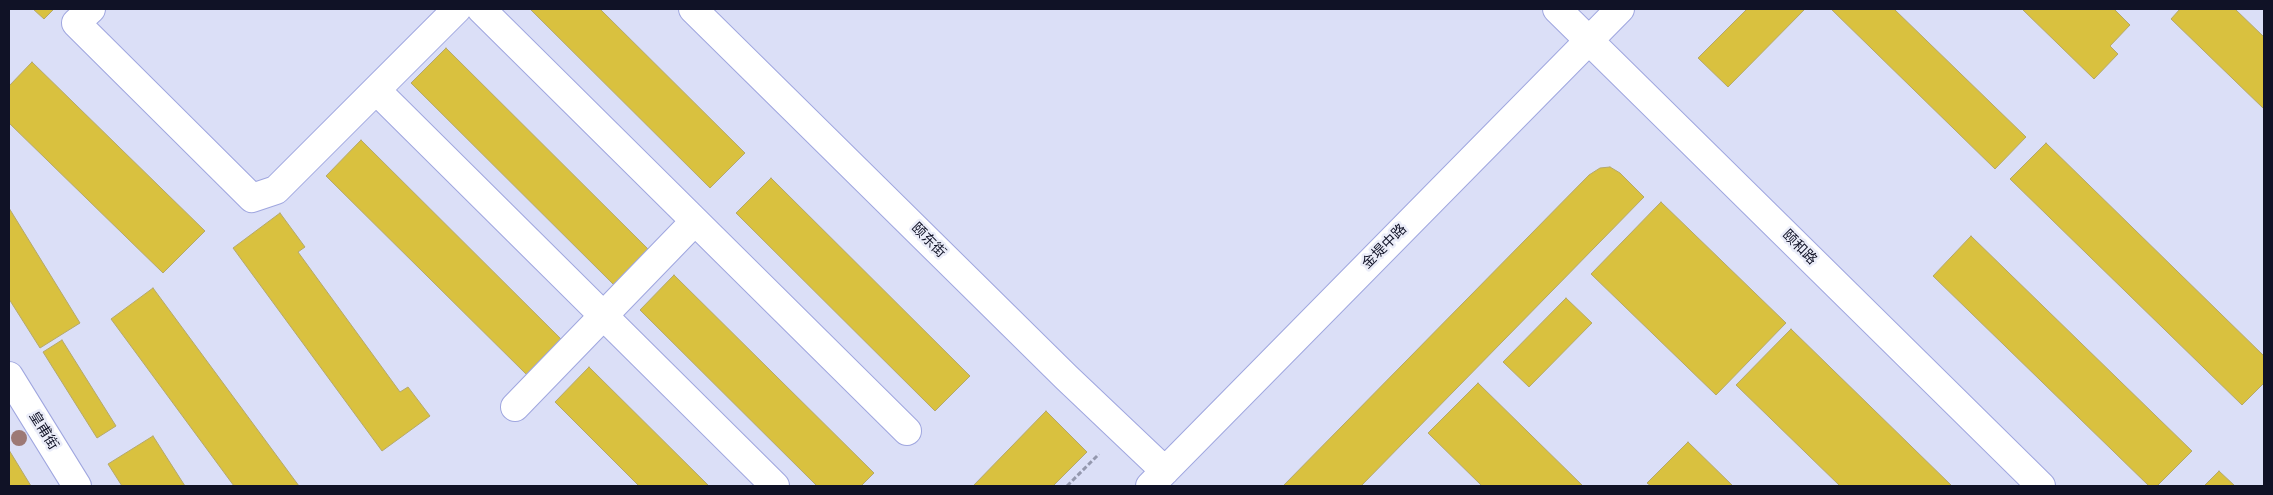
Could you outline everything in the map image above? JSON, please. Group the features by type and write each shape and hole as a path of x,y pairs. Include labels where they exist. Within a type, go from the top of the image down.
{"street":[{"path":"91,9 76,23 252,198 276,190 457,9"},
{"path":"482,9 907,431"},
{"name":"颐东街","path":"694,9 1066,378 1158,479"},
{"name":"颐和路","path":"1557,9 2041,486"},
{"name":"金堤中路","path":"1158,479 1620,9"},
{"path":"376,90 775,486"},
{"path":"515,407 696,221"},
{"name":"皇甫街","path":"9,376 77,486"}],"path":[{"path":"1067,486 1099,454"}],"building":[{"path":"33,9 54,9 44,19"},
{"path":"530,9 600,9 745,153 710,188"},
{"path":"1747,9 1805,9 1728,87 1698,58"},
{"path":"1831,9 1894,9 2026,137 1995,169"},
{"path":"2022,9 2114,9 2130,25 2110,46 2118,54 2094,79"},
{"path":"2180,9 2235,9 2264,37 2264,109 2171,19"},
{"path":"446,48 649,250 614,285 411,83"},
{"path":"32,62 205,231 163,273 9,123 9,86"},
{"path":"361,140 564,342 529,377 326,176"},
{"path":"2046,143 2264,356 2264,383 2242,405 2010,179"},
{"path":"1610,167 1620,173 1644,197 1361,486 1283,486 1589,175 1600,168"},
{"path":"771,178 970,376 935,411 736,213"},
{"path":"1661,202 1786,323 1716,395 1591,274"},
{"path":"9,208 80,323 40,348 9,299"},
{"path":"280,213 305,247 298,252 400,392 408,387 430,416 382,451 233,248"},
{"path":"1971,236 2192,451 2157,486 2149,486 1933,276"},
{"path":"674,275 874,473 861,486 817,486 640,310"},
{"path":"153,288 299,486 234,486 111,319"},
{"path":"1566,298 1592,323 1529,387 1503,362"},
{"path":"1791,329 1952,486 1840,486 1736,385"},
{"path":"62,340 116,426 97,438 43,352"},
{"path":"589,367 709,486 639,486 555,402"},
{"path":"1478,383 1583,486 1482,486 1428,433"},
{"path":"1046,411 1087,452 1053,486 973,486"},
{"path":"153,436 185,486 122,486 108,464"},
{"path":"1688,442 1733,486 1651,486 1647,483"},
{"path":"9,450 31,486 9,486"},
{"path":"2219,471 2235,486 2204,486"}]}
